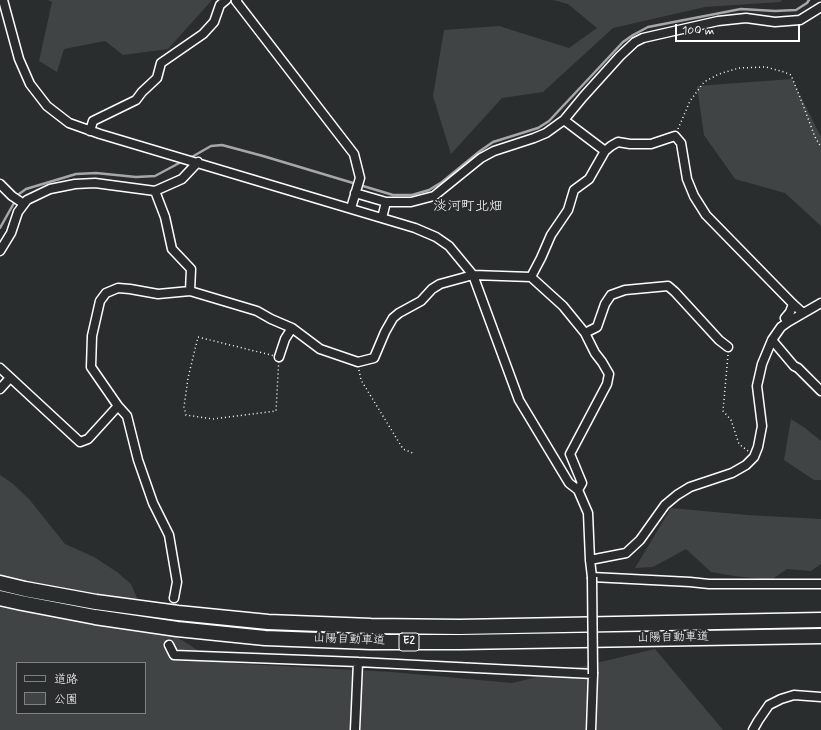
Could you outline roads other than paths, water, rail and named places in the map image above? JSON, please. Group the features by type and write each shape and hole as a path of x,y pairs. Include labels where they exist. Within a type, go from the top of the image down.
{"highway":[{"name":"山陽自動車道","path":"0,583 96,602 178,613 268,622 371,626 460,627 821,620"},
{"name":"山陽自動車道","path":"0,598 95,617 177,629 266,638 371,642 460,642 821,636"}],"street":[{"path":"3,0 19,58 30,84 47,106 69,122 100,134 415,228 436,237 449,246 473,275 519,400 569,483 578,490 588,513 592,577 593,674 591,730"},
{"path":"90,130 93,121 136,100 157,78 161,63 203,34 214,22 220,5 226,0"},
{"path":"236,0 354,154 360,178 351,208"},
{"path":"355,193 386,202 412,202 434,196 481,158 498,149 546,133 564,120 620,56 635,42 643,38 718,21 746,18 775,22 800,20 821,7"},
{"path":"564,120 605,151"},
{"path":"531,277 551,235 568,210 574,190 589,179 605,151 618,142 630,144 651,144 675,136 681,143 687,179 694,196 706,215 793,304 804,313"},
{"path":"0,250 11,233 18,212 27,200 50,189 75,184 96,183 155,191 182,179 198,162"},
{"path":"0,184 12,196 24,204"},
{"path":"155,191 165,218 172,249 191,268 190,291"},
{"path":"382,218 386,202"},
{"path":"174,598 177,582 169,535 153,503 138,460 127,416 118,406 91,367 92,336 100,302 106,293 118,288 158,294 190,291 257,311 292,328 320,349 358,362 374,358 385,332 398,312 421,301 440,284 473,275 531,277 563,306 585,332 595,353 609,374 607,384 570,454 582,483 578,490"},
{"path":"585,332 597,327 605,304 611,295 625,290 668,286 719,340 728,347"},
{"path":"590,560 626,553 640,540 665,505 677,495 690,488 732,473 746,465 754,457 758,447 762,426 758,386 762,364 772,340 781,328 788,322 821,303"},
{"path":"788,322 785,318 790,312 793,304"},
{"path":"279,358 285,339 292,328"},
{"path":"772,340 794,366 798,368 821,391"},
{"path":"0,368 80,442 88,439 118,406"},
{"path":"0,389 10,378"},
{"path":"592,577 709,584 821,584"},
{"path":"169,645 174,656 358,662 593,674"},
{"path":"355,730 358,662"},
{"path":"753,730 769,705 781,699 794,695 821,697"}],"waterway":[{"path":"190,158 211,146 222,145 393,195 412,195 429,190 442,182 493,142 538,128 549,121 623,42 648,27 741,9 775,11 796,10 809,0"},
{"path":"0,228 19,194 26,189 76,174 96,173 136,177 155,176 183,161"}],"tunnel":[{"path":"169,645 174,598"}],"district":[{"name":"淡河町北畑","path":"468,207"}]}
